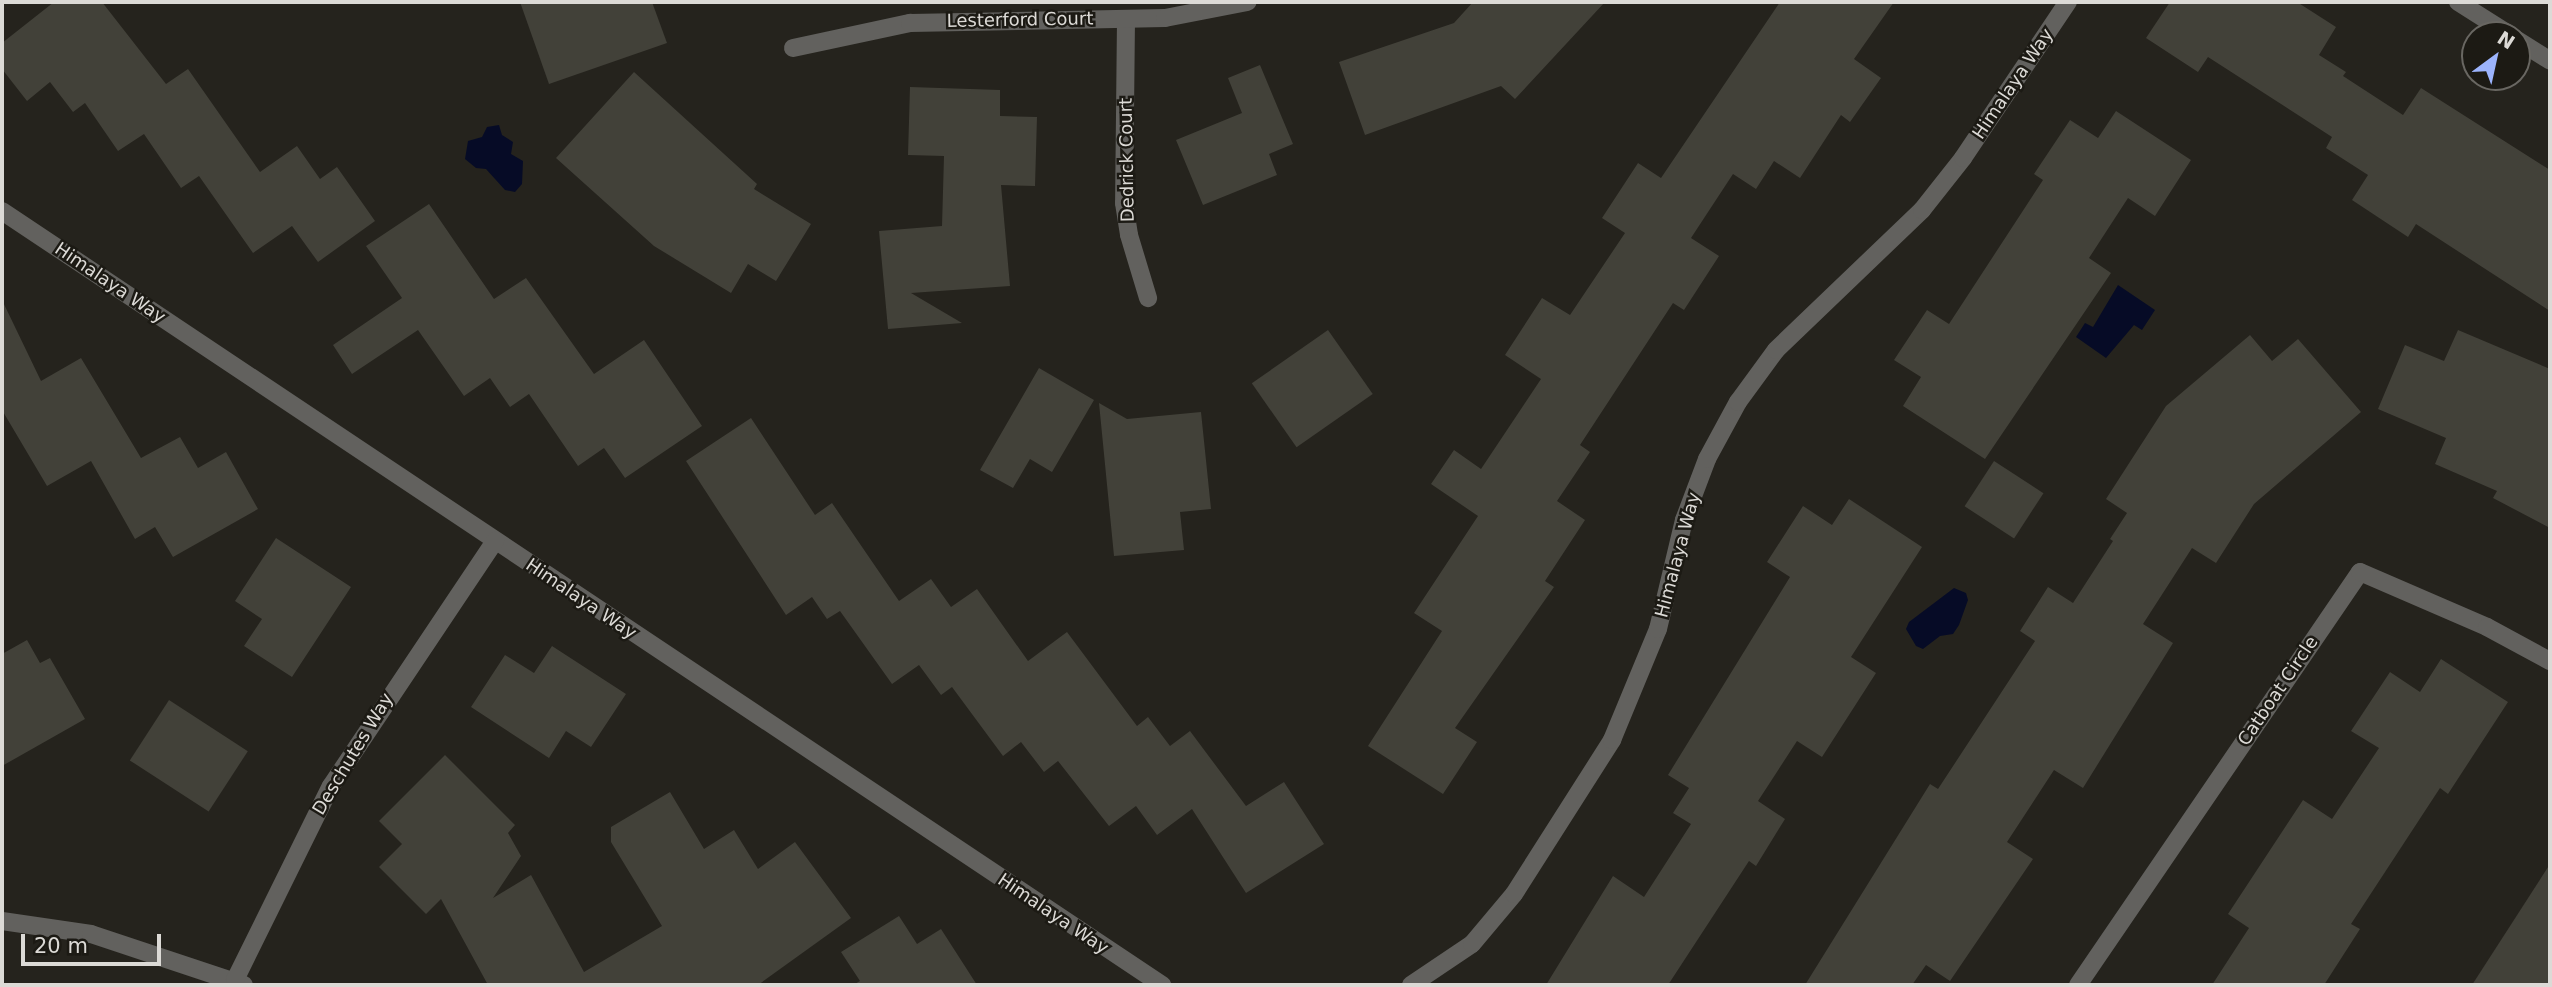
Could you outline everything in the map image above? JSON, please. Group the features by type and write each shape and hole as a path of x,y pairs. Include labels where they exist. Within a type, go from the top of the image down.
{"street":[{"name":"Lesterford Court","path":"793,48 910,23 1165,18 1247,2"},
{"name":"Himalaya Way","path":"1411,985 1472,944 1514,894 1612,740 1658,629 1684,520 1707,459 1738,402 1776,350 1922,210 1963,158 2068,2"},
{"path":"2458,2 2488,21"},
{"name":"Dedrick Court","path":"1126,19 1124,203 1129,235 1148,298"},
{"path":"2531,49 2550,61"},
{"name":"Himalaya Way","path":"2,211 1162,985"},
{"name":"Deschutes Way","path":"240,983 331,786 495,541"},
{"name":"Catboat Circle","path":"2078,985 2360,572 2487,627 2550,661"},
{"path":"2,921 91,934 240,983"}],"water":[{"path":"499,125 502,135 513,142 511,154 523,161 522,184 515,192 505,190 486,169 476,168 465,159 468,141 482,137 487,127"},
{"path":"2118,285 2155,310 2142,330 2134,325 2106,358 2076,337 2085,323 2093,327"},
{"path":"1954,588 1966,593 1968,600 1959,625 1953,634 1940,636 1923,649 1916,646 1906,629 1909,622"}],"building":[{"path":"54,2 102,2 166,84 188,69 260,172 297,146 320,179 337,167 375,221 318,262 292,226 253,253 199,176 181,188 144,134 118,151 85,103 73,112 50,82 27,101 2,69 2,43"},
{"path":"520,2 652,2 667,43 549,84"},
{"path":"1473,2 1605,2 1515,99 1501,86 1365,135 1339,62 1454,23"},
{"path":"1780,2 1894,2 1854,59 1881,78 1850,122 1841,115 1800,178 1774,161 1756,189 1733,174 1691,238 1719,256 1684,310 1673,303 1580,445 1590,452 1557,501 1585,520 1545,581 1554,587 1455,728 1477,742 1443,794 1368,746 1442,631 1414,613 1478,516 1431,484 1454,450 1481,469 1541,379 1505,355 1542,298 1570,315 1625,233 1602,218 1638,163 1661,178"},
{"path":"2170,2 2297,2 2336,27 2319,55 2346,72 2343,76 2403,115 2421,88 2550,170 2550,311 2416,224 2408,237 2352,200 2368,175 2326,148 2332,137 2208,57 2198,72 2146,38"},
{"path":"1260,65 1293,144 1269,154 1277,175 1203,205 1176,140 1242,113 1228,78"},
{"path":"634,72 757,184 754,189 811,224 776,281 748,264 731,293 654,246 556,158"},
{"path":"910,87 1000,90 1000,116 1037,117 1035,186 1001,185 1010,286 911,293 962,323 888,329 879,231 942,226 944,156 908,155"},
{"path":"2116,111 2191,160 2155,216 2128,198 2089,258 2111,273 1985,459 1903,406 1921,377 1894,360 1927,310 1949,324 2043,180 2034,174 2070,120 2098,138"},
{"path":"429,204 494,299 526,278 594,374 644,340 702,426 625,478 604,448 578,466 529,394 510,407 490,378 464,396 418,330 352,374 333,345 402,298 366,246"},
{"path":"2,300 41,381 81,358 141,458 180,437 198,468 226,452 258,509 173,557 155,527 135,539 91,461 47,486 2,410"},
{"path":"1328,330 1373,394 1297,447 1252,383"},
{"path":"2458,330 2550,369 2550,528 2493,498 2497,491 2435,464 2446,438 2378,409 2405,345 2444,361"},
{"path":"2250,335 2272,361 2298,339 2361,412 2254,504 2216,563 2192,548 2143,624 2173,643 2083,788 2054,770 2007,842 2033,859 1950,981 1926,965 1912,985 1805,985 1930,784 1938,789 2035,641 2020,631 2048,587 2073,603 2113,541 2110,539 2127,513 2106,499 2166,406"},
{"path":"1039,368 1094,400 1052,472 1030,459 1013,488 980,470"},
{"path":"1099,403 1127,419 1201,412 1211,509 1180,512 1184,550 1114,556"},
{"path":"751,418 815,515 832,503 899,601 931,579 951,607 977,589 1028,661 1067,632 1137,726 1148,717 1170,746 1190,731 1246,806 1284,782 1324,844 1246,893 1192,809 1157,835 1136,806 1109,826 1058,761 1044,772 1021,742 1003,756 952,687 941,695 919,665 892,684 840,611 827,619 812,597 786,615 686,461"},
{"path":"1994,461 2043,493 2014,538 1965,506"},
{"path":"1849,499 1922,547 1851,657 1876,673 1822,757 1797,741 1758,801 1785,819 1756,866 1749,861 1668,985 1546,985 1613,876 1644,897 1691,824 1673,813 1689,788 1668,775 1790,577 1767,562 1803,506 1832,525"},
{"path":"276,538 351,587 292,677 244,646 262,619 235,601"},
{"path":"27,640 40,663 50,658 85,719 2,766 2,654"},
{"path":"552,646 626,694 591,747 566,731 549,758 471,707 505,655 534,673"},
{"path":"2441,659 2508,702 2448,794 2440,788 2351,924 2360,929 2324,985 2212,985 2249,928 2228,914 2303,800 2332,819 2379,748 2351,731 2390,672 2420,692"},
{"path":"169,700 248,751 209,812 130,760"},
{"path":"445,755 515,825 508,833 521,856 493,898 531,875 584,972 662,926 611,842 611,827 670,792 704,849 734,830 758,869 795,842 851,918 758,985 488,985 441,899 426,914 379,867 402,844 379,821"},
{"path":"2550,864 2550,985 2472,985"},
{"path":"899,916 917,944 941,929 977,985 853,985 860,981 841,952"}]}
